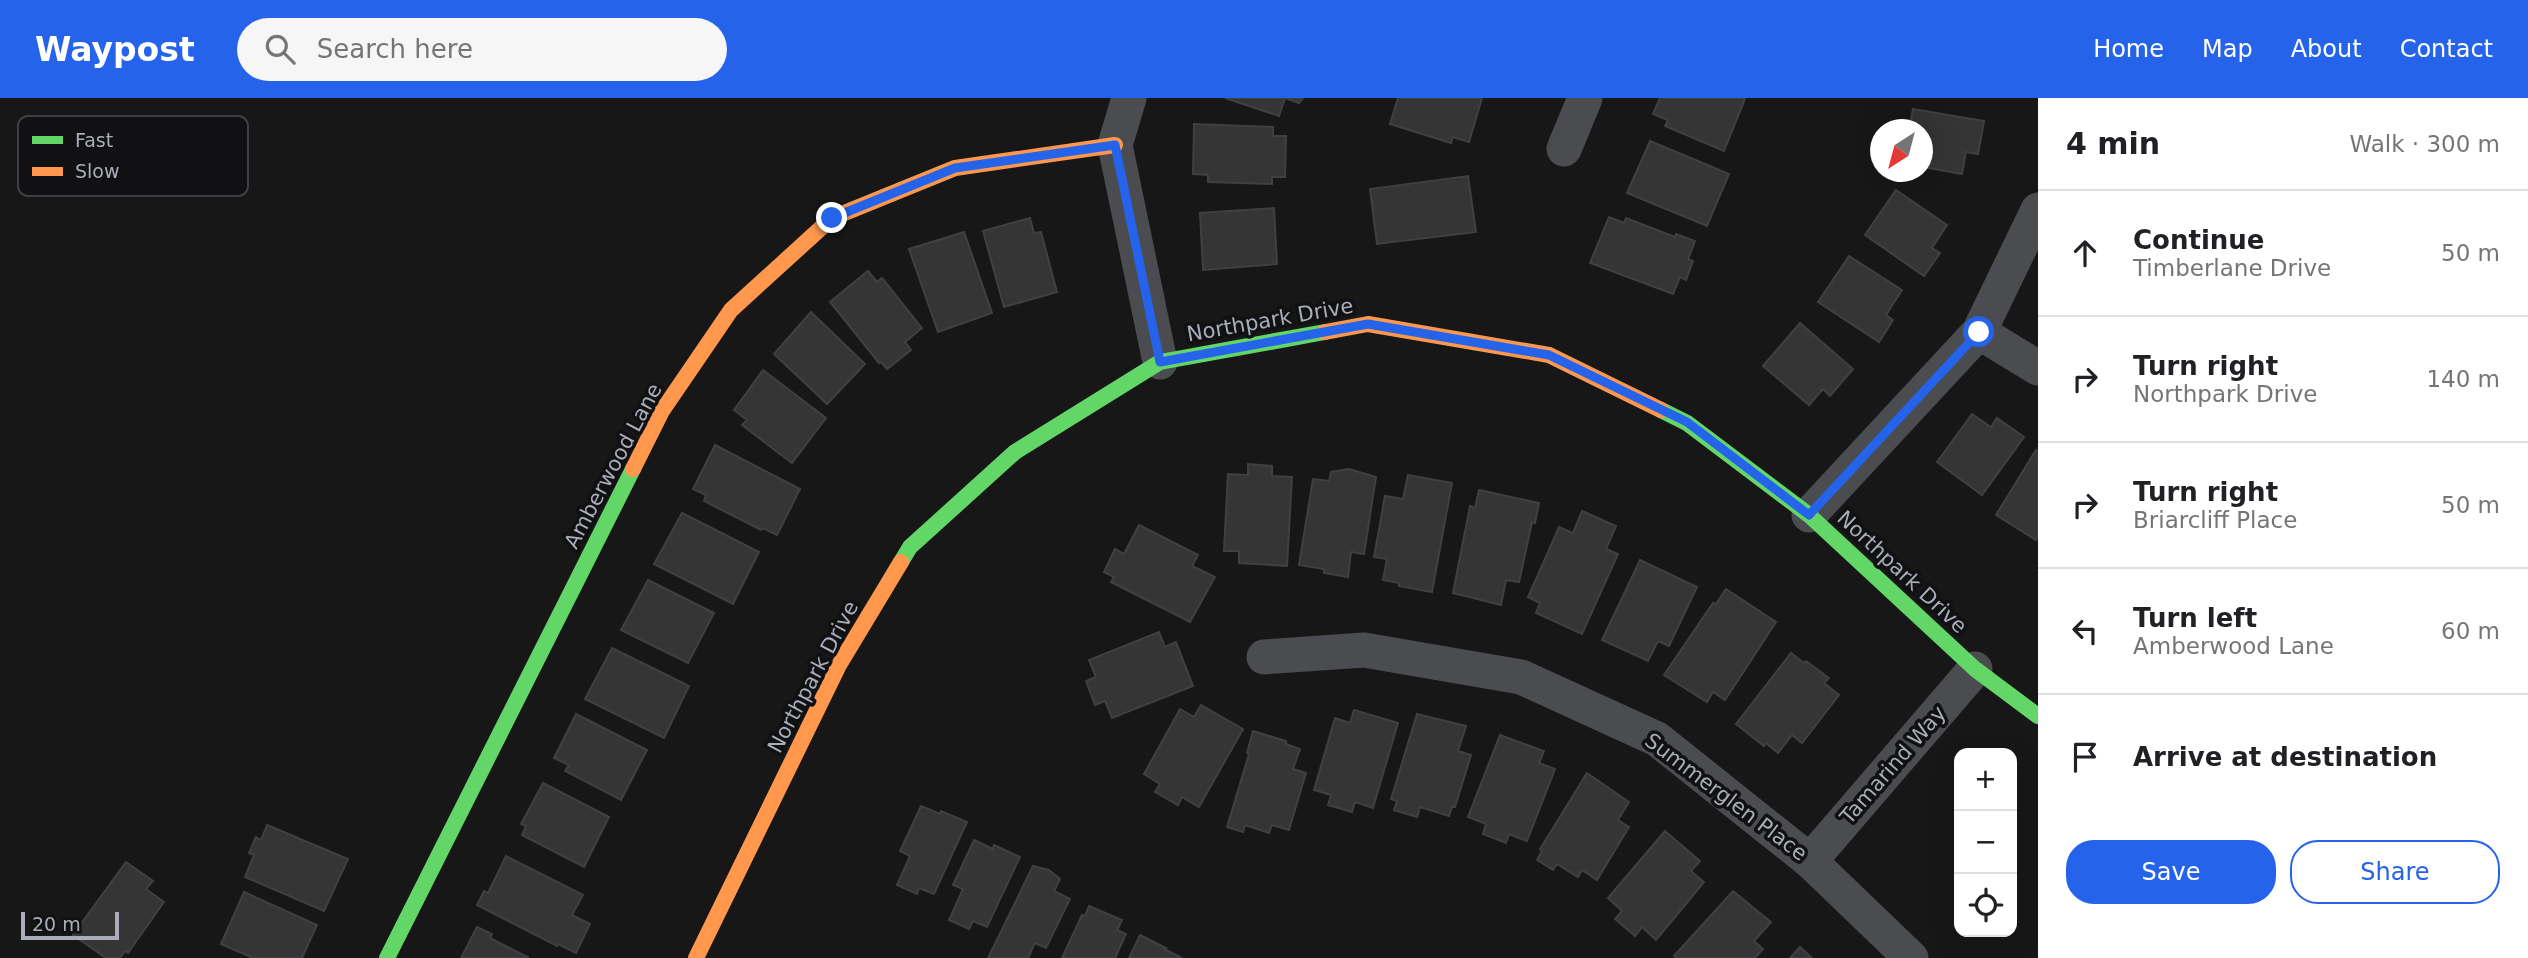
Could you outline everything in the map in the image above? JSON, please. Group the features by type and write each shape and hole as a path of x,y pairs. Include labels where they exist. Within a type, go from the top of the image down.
{"street":[{"path":"1129,98 1115,145 1160,362"},
{"path":"1564,149 1585,98"},
{"name":"Amberwood Lane","path":"387,958 662,411 731,310 832,218 955,168 1115,145"},
{"path":"1809,515 1979,332 2038,210"},
{"name":"Northpark Drive","path":"696,958 839,665 910,547 1015,452 1160,362 1368,324 1549,355 1687,422 1809,515 1975,669 2038,716"},
{"path":"1979,332 2038,368"},
{"name":"Summerglen Place","path":"1264,657 1364,650 1521,677 1657,739 1811,861 1911,958"},
{"name":"Tamarind Way","path":"1811,861 1975,669"}],"building":[{"path":"1225,98 1285,98 1279,116"},
{"path":"1285,98 1303,98 1299,103"},
{"path":"1398,98 1482,98 1469,142 1453,137 1451,143 1390,124"},
{"path":"1660,98 1745,99 1724,151 1665,126 1668,120 1653,114"},
{"path":"1913,109 1984,121 1978,154 1966,152 1962,174 1933,169 1933,119 1911,119"},
{"path":"1194,124 1273,127 1273,136 1286,136 1285,177 1272,177 1272,184 1208,182 1208,175 1193,174"},
{"path":"1650,141 1729,174 1707,226 1627,193"},
{"path":"1468,176 1476,232 1377,244 1370,189"},
{"path":"1896,190 1947,225 1932,248 1940,253 1924,276 1865,235"},
{"path":"1274,208 1277,264 1203,270 1200,213"},
{"path":"1609,217 1624,223 1626,218 1675,237 1676,234 1695,241 1688,259 1693,261 1686,280 1680,277 1673,294 1590,263"},
{"path":"1030,218 1034,233 1041,232 1057,292 1004,307 983,231"},
{"path":"964,232 992,313 938,332 909,249"},
{"path":"1849,256 1902,290 1886,315 1893,320 1879,342 1818,302"},
{"path":"868,271 877,282 882,278 922,328 905,342 911,350 887,369 879,363 830,302"},
{"path":"811,312 865,364 827,404 774,354"},
{"path":"1800,323 1853,369 1830,396 1823,389 1809,405 1763,366"},
{"path":"763,370 826,418 792,463 742,425 747,420 734,410"},
{"path":"1972,414 1991,427 1997,418 2024,437 1982,495 1937,462"},
{"path":"715,445 800,489 777,535 762,528 761,530 704,501 706,495 693,489"},
{"path":"2036,450 2038,536 2036,540 1996,515"},
{"path":"1248,464 1272,466 1272,476 1292,477 1287,566 1239,563 1239,551 1224,551 1228,474 1248,475"},
{"path":"1349,469 1376,477 1364,554 1351,552 1348,577 1299,565 1313,479 1329,481 1331,472"},
{"path":"1408,475 1452,483 1432,592 1383,580 1387,559 1374,557 1385,496 1403,499"},
{"path":"1479,490 1539,503 1535,523 1532,522 1519,582 1506,580 1501,605 1453,593 1470,506 1475,508"},
{"path":"1582,511 1616,526 1606,549 1618,554 1582,634 1536,613 1540,603 1528,597 1559,527 1573,533"},
{"path":"682,513 759,552 733,604 654,564"},
{"path":"1139,525 1198,555 1192,566 1215,577 1190,622 1111,582 1114,577 1104,572 1115,549 1124,554"},
{"path":"1640,560 1697,587 1669,646 1658,641 1648,661 1602,640"},
{"path":"648,580 714,613 688,663 621,630"},
{"path":"1726,589 1776,622 1725,700 1713,692 1707,702 1664,675 1713,603 1716,604"},
{"path":"1159,632 1165,647 1176,642 1193,686 1112,718 1105,701 1095,705 1086,681 1096,677 1089,660"},
{"path":"612,648 689,686 664,738 585,699"},
{"path":"1791,653 1829,678 1824,683 1839,695 1802,743 1792,735 1778,753 1766,743 1764,746 1736,724"},
{"path":"1201,705 1243,729 1199,807 1182,797 1178,805 1155,792 1160,784 1144,774 1180,709 1194,717"},
{"path":"1354,710 1398,723 1373,808 1355,802 1352,812 1328,805 1331,795 1314,790 1335,718 1350,723"},
{"path":"576,714 647,750 621,800 565,771 569,765 554,758"},
{"path":"1417,714 1466,726 1458,751 1471,755 1455,807 1452,807 1449,816 1420,807 1417,817 1394,810 1397,801 1391,799"},
{"path":"1253,731 1286,741 1286,744 1300,749 1293,769 1306,773 1289,830 1272,825 1269,833 1245,825 1243,832 1227,827 1249,754 1247,753"},
{"path":"1500,735 1544,751 1539,763 1555,769 1527,841 1509,834 1506,843 1483,834 1486,824 1468,817"},
{"path":"1587,773 1629,802 1618,820 1629,827 1597,880 1582,870 1578,877 1557,864 1553,870 1537,860 1542,851 1540,849"},
{"path":"543,783 609,817 584,867 522,835 526,826 521,824"},
{"path":"921,806 967,822 934,894 919,888 917,894 897,885 910,856 900,851"},
{"path":"267,825 348,859 324,911 245,877 254,855 249,853 256,837 261,840"},
{"path":"1665,831 1700,861 1691,871 1704,882 1656,940 1642,927 1635,936 1615,919 1622,911 1608,898"},
{"path":"974,840 993,849 994,845 1020,857 987,927 973,921 969,929 949,920 963,889 953,885"},
{"path":"506,856 583,895 572,915 590,924 576,953 477,905 484,891 488,893"},
{"path":"126,862 153,881 146,889 164,902 128,953 125,951 120,958 106,958 73,935"},
{"path":"1033,866 1049,870 1060,879 1054,891 1070,899 1046,948 1035,943 1028,958 988,958"},
{"path":"1733,891 1771,922 1754,941 1763,949 1755,958 1676,958 1674,956"},
{"path":"244,892 317,925 302,958 253,958 221,944"},
{"path":"1089,906 1122,920 1117,930 1126,934 1115,958 1062,958 1082,915 1085,916"},
{"path":"477,927 492,934 490,938 529,958 461,958"},
{"path":"1140,935 1166,948 1164,949 1182,958 1129,958"},
{"path":"1800,947 1812,958 1790,958"}],"traffic: fast":[{"path":"901,562 910,547 1015,452 1160,362 1325,332"},
{"path":"1661,410 1687,423 1809,515 1975,669 2038,716"},
{"path":"387,958 633,469"}],"traffic: slow":[{"path":"633,469 662,411 731,310 832,218 955,168 1115,145"},
{"path":"1325,332 1368,324 1549,355 1661,410"},
{"path":"696,958 839,665 901,562"}],"route":[{"path":"832,218 955,168 1115,145 1160,362 1368,324 1549,355 1687,422 1809,515 1979,332"}]}
